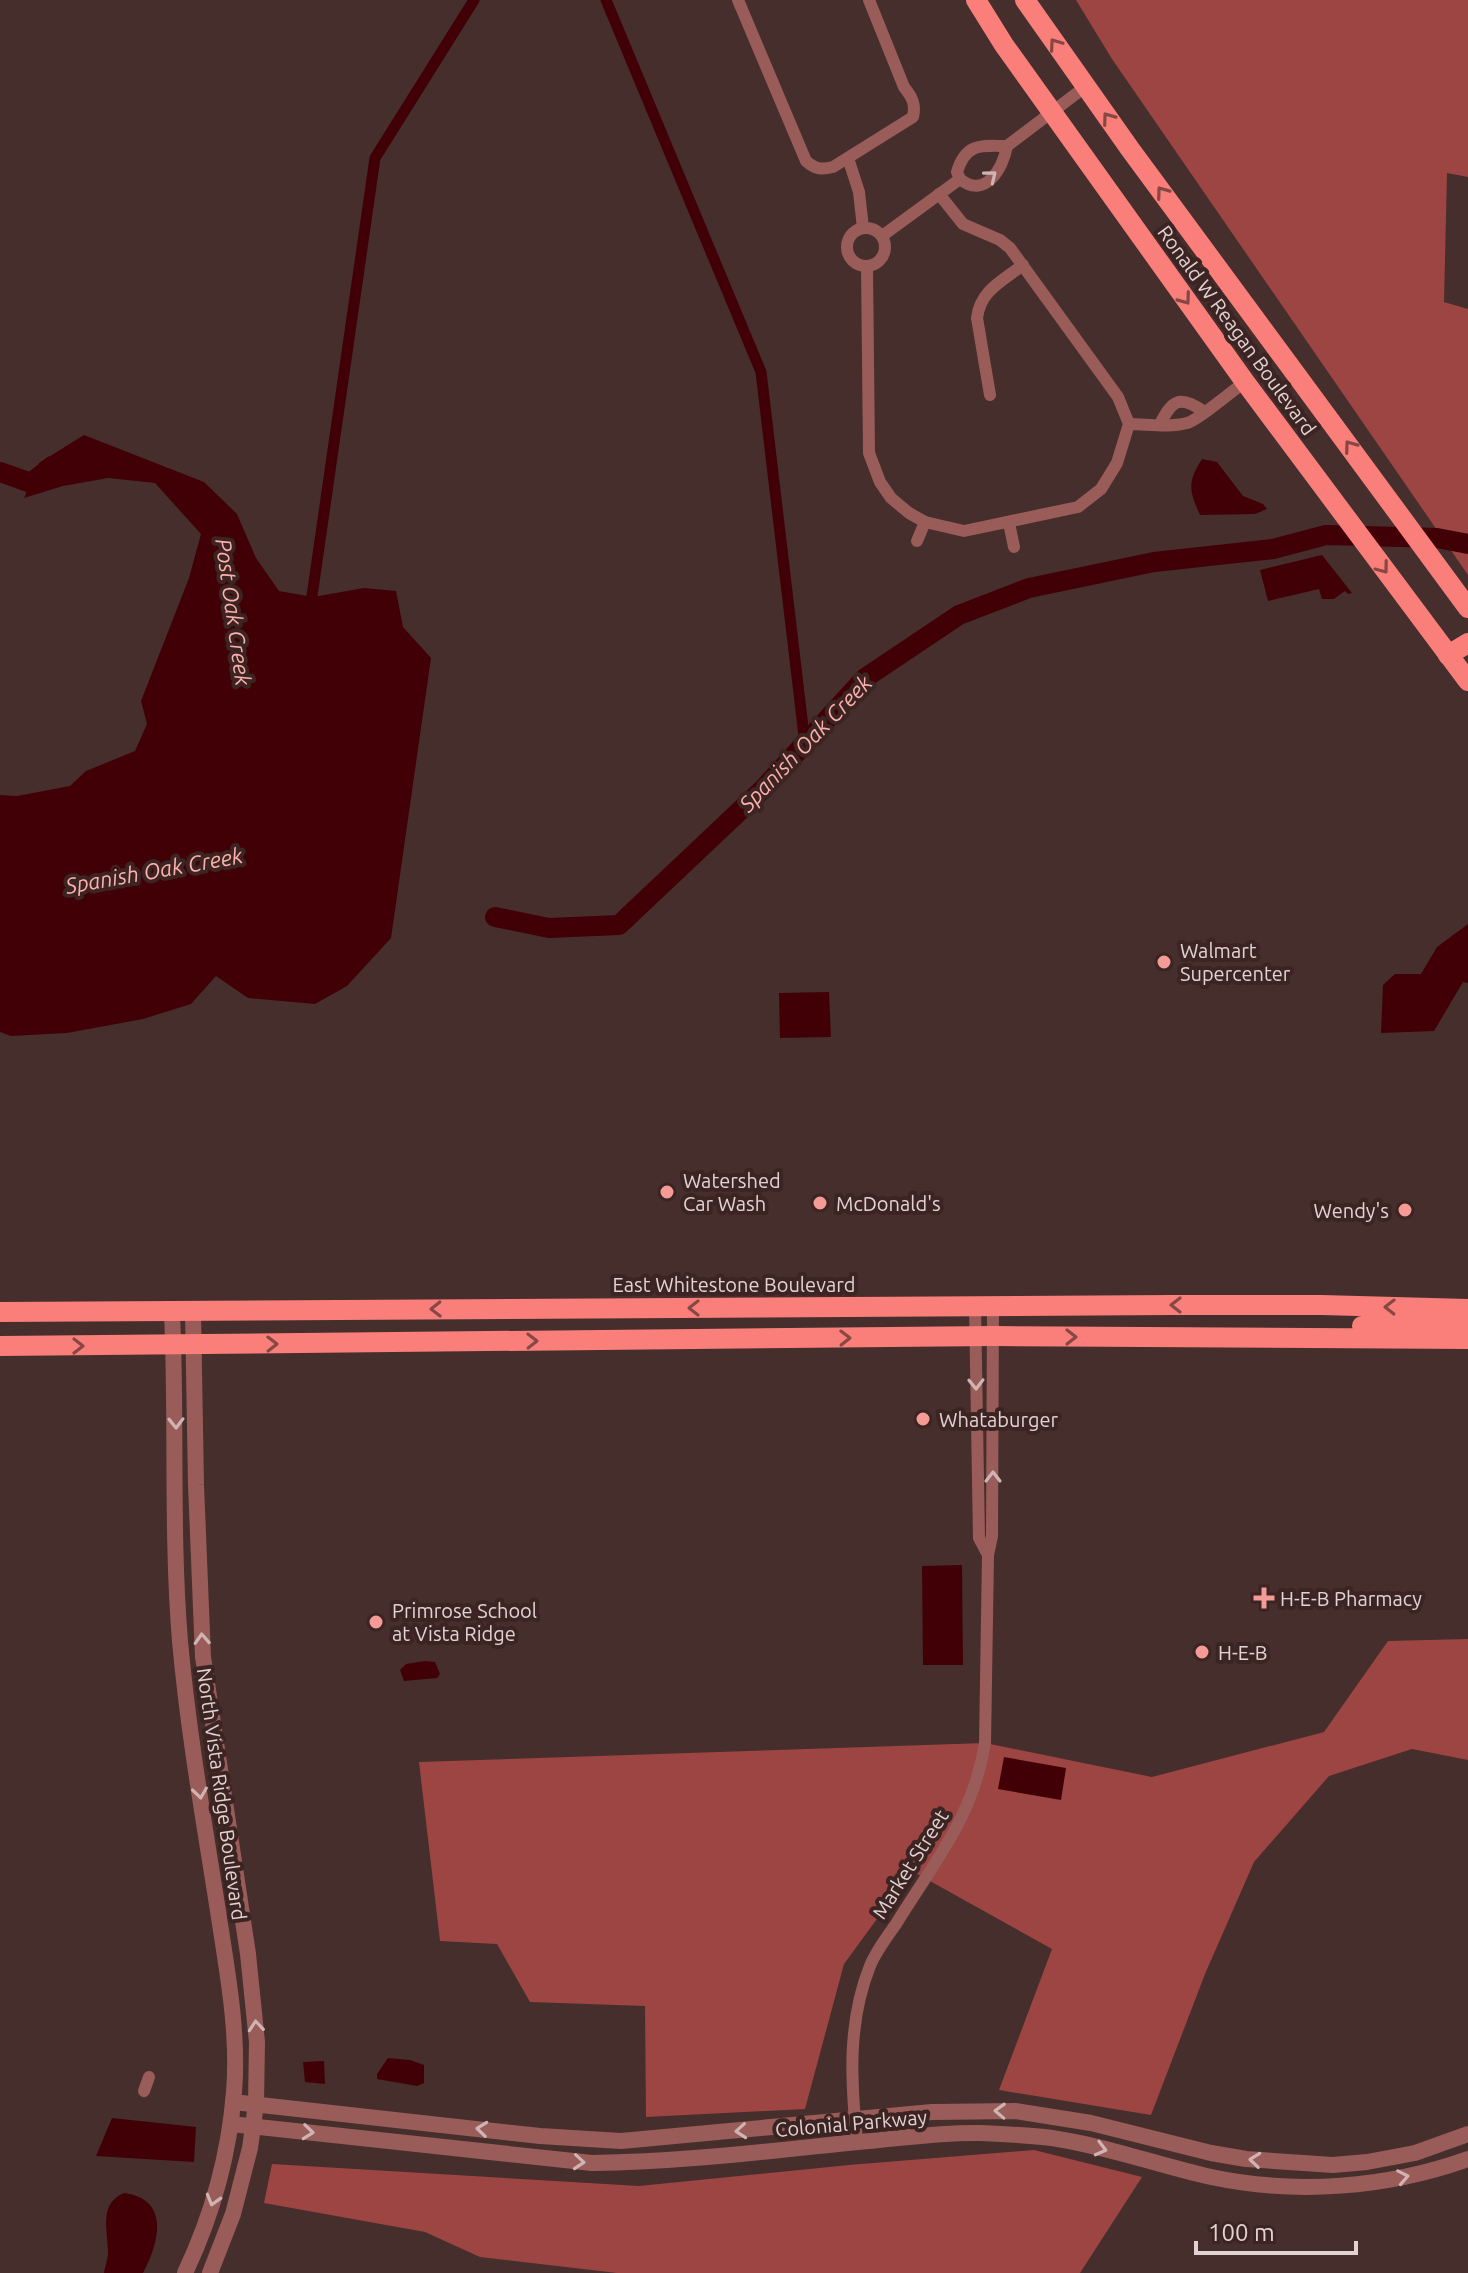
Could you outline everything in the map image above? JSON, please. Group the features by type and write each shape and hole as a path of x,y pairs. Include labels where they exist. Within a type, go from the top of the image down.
{"main road":[{"name":"Ronald W Reagan Boulevard","path":"976,0 1051,113 1245,382 1468,681"},
{"name":"Ronald W Reagan Boulevard","path":"1025,0 1130,149 1468,608"},
{"path":"1448,655 1468,643"},
{"name":"East Whitestone Boulevard","path":"0,1312 1322,1305 1468,1309"},
{"path":"1188,1337 1210,1329 1319,1329 1468,1321"},
{"path":"0,1346 984,1336 1468,1339"}],"street":[{"path":"738,0 806,161 814,168 823,169 833,167 913,117 915,108 869,0"},
{"path":"1007,146 989,144 973,149 960,162 957,172 960,179 975,186 985,184 1001,170 1007,146 1085,87"},
{"path":"848,158 859,192 863,228"},
{"path":"882,236 960,179"},
{"path":"867,266 869,453 880,482 891,498 925,522 964,531 1078,507 1091,499 1109,477 1128,433 1129,424 1118,397 1010,248 1000,240 963,224 939,194"},
{"path":"863,228 872,229 882,236 884,253 877,263 867,266 853,261 847,250 849,237 863,228"},
{"path":"990,395 978,308 988,292 1023,265"},
{"path":"1129,424 1186,424 1197,420 1203,411 1245,382"},
{"path":"1160,424 1166,410 1180,401 1203,411"},
{"path":"917,541 925,522"},
{"path":"1009,523 1014,547"},
{"name":"Market Street","path":"857,2142 852,2039 871,1964 951,1840 970,1804 982,1766 988,1555 992,1536 984,1306"},
{"name":"North Vista Ridge Boulevard","path":"183,1313 203,1657 248,1954 257,2042 254,2127 233,2214 210,2273"},
{"name":"North Vista Ridge Boulevard","path":"184,1345 180,1641 231,2000 235,2058 231,2124 211,2210 185,2273"},
{"path":"144,2091 149,2077"},
{"name":"Colonial Parkway","path":"233,2102 621,2141 974,2110 1015,2111 1091,2123 1246,2159 1333,2165 1415,2153 1468,2134"},
{"name":"Colonial Parkway","path":"231,2124 592,2163 642,2162 974,2133 1013,2134 1065,2141 1227,2180 1286,2186 1336,2186 1410,2176 1468,2159"},
{"path":"1333,2165 1336,2186"}],"shaded area":[{"path":"1076,0 1468,0 1468,177 1447,173 1444,302 1468,309 1468,575 1112,59"},
{"path":"1468,1639 1468,1760 1412,1749 1329,1776 1254,1862 1205,1974 1151,2115 999,2090 1052,1949 912,1871 844,1964 805,2109 646,2117 645,2006 530,2002 497,1944 440,1941 419,1762 985,1743 1152,1777 1324,1732 1388,1641"},
{"path":"1034,2150 1142,2177 1080,2273 617,2273 480,2257 425,2232 264,2203 272,2164 639,2186"}],"water":[{"path":"84,435 204,482 237,514 256,558 279,591 313,597 364,588 396,591 403,627 431,658 391,938 347,986 315,1004 248,998 216,976 191,1004 143,1019 67,1033 11,1036 0,1032 0,795 17,796 70,786 86,771 135,751 147,724 141,701 189,578 201,534 155,483 108,478 63,486 24,498 39,463"},
{"path":"1202,459 1217,462 1243,496 1263,504 1267,509 1255,514 1200,515 1191,487"},
{"path":"1322,555 1352,593 1345,591 1334,599 1322,599 1319,589 1268,601 1260,570"},
{"path":"1468,924 1468,983 1463,982 1434,1031 1381,1033 1383,985 1395,974 1421,974 1437,947"},
{"path":"829,992 831,1037 780,1038 779,993"},
{"path":"962,1565 963,1665 923,1665 922,1566"},
{"path":"435,1662 440,1674 437,1678 404,1681 400,1670 406,1664"},
{"path":"1004,1757 1066,1768 1061,1800 998,1789"},
{"path":"388,2058 424,2065 424,2083 417,2086 377,2079"},
{"path":"324,2061 325,2084 305,2082 303,2062"},
{"path":"112,2118 196,2127 194,2162 96,2156"},
{"path":"124,2193 139,2197 155,2213 157,2224 153,2249 143,2273 104,2273 108,2253 106,2218 111,2204"}],"waterway":[{"path":"310,610 375,158 474,0"},
{"path":"606,0 761,372 805,744"},
{"name":"Post Oak Creek","path":"0,472 31,483 52,466"},
{"name":"Spanish Oak Creek","path":"495,917 549,928 619,925 763,789 865,678 959,615 1029,588 1154,562 1273,549 1326,535 1437,538 1468,544"}],"place":[{"name":"Walmart Supercenter","path":"1164,962"},
{"name":"Watershed Car Wash","path":"667,1192"},
{"name":"McDonald's","path":"820,1203"},
{"name":"Wendy's","path":"1405,1210"},
{"name":"Whataburger","path":"923,1419"},
{"name":"H-E-B Pharmacy","path":"1264,1598"},
{"name":"Primrose School at Vista Ridge","path":"376,1622"},
{"name":"H-E-B","path":"1202,1652"}]}
